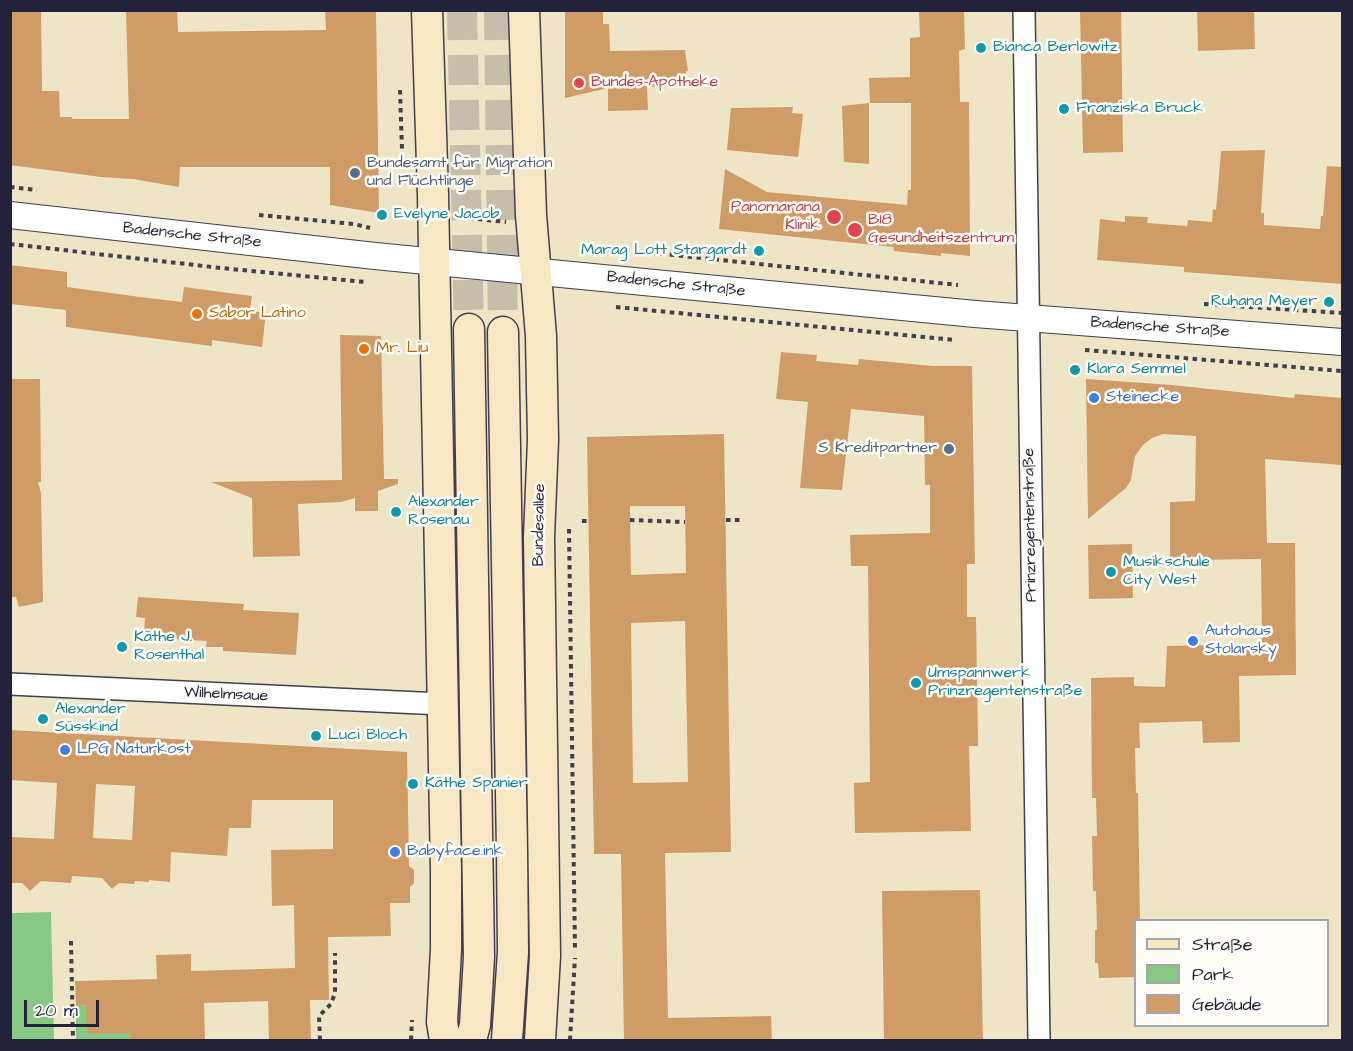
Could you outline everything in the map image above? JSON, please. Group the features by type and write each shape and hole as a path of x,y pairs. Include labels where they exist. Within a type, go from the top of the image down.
{"main road":[{"path":"427,10 446,871 446,957 442,1022 445,1041"},
{"name":"Bundesallee","path":"524,10 525,91 535,272 541,336 543,440 539,537 545,956 540,1041"},
{"path":"469,329 479,957 475,1025 471,1041"},
{"name":"Bundesallee","path":"503,332 513,952 507,1041"}],"street":[{"name":"Prinzregentenstraße","path":"1024,10 1039,1041"},
{"name":"Badensche Straße","path":"10,216 535,272 1028,318 1342,342"},
{"name":"Wilhelmsaue","path":"10,684 442,704"}],"path":[{"path":"458,217 513,223"},
{"path":"10,244 360,283 368,282"},
{"path":"581,250 616,249 945,282 962,286"},
{"path":"611,306 958,340"},
{"path":"1081,349 1342,371"},
{"path":"630,520 685,522"},
{"path":"726,520 744,520"},
{"path":"582,521 588,521"},
{"path":"71,941 73,1041"},
{"path":"320,1041 319,1016 331,1004 334,993 334,953"}],"green space":[{"path":"51,912 54,1040 11,1040 11,913"},
{"path":"86,1005 130,1033 130,1040 76,1040 76,1006"}],"building":[{"path":"10,10 41,10 42,91 59,91 60,117 129,119 126,10 177,10 178,32 326,30 325,10 376,10 379,213 330,205 330,167 180,167 179,187 133,179 10,165"},
{"path":"565,10 603,10 603,24 609,24 610,51 685,50 688,71 686,71 686,86 647,87 648,110 608,111 608,88 565,98"},
{"path":"919,10 964,10 965,49 959,51 960,102 969,102 970,256 941,253 941,256 894,251 893,247 719,229 725,169 767,192 907,205 908,190 911,190 911,103 870,103 869,78 910,77 910,38 920,37"},
{"path":"1080,10 1121,10 1123,152 1083,153"},
{"path":"1197,10 1254,10 1255,49 1198,51"},
{"path":"869,103 869,164 844,162 842,106"},
{"path":"793,107 792,113 803,114 798,157 727,150 731,108"},
{"path":"1265,150 1261,213 1264,213 1264,225 1320,229 1327,166 1342,167 1342,284 1184,272 1184,267 1097,260 1100,219 1125,222 1125,216 1148,217 1147,223 1187,226 1188,220 1212,222 1213,209 1216,210 1221,151"},
{"path":"10,265 67,272 67,287 140,297 182,302 184,287 252,296 250,311 266,313 262,347 212,340 212,346 66,327 66,310 10,304"},
{"path":"340,335 381,336 384,479 398,479 398,484 378,491 378,511 355,511 355,498 341,502 298,504 300,556 253,557 252,498 211,482 342,480"},
{"path":"781,352 817,355 816,361 858,365 859,359 933,366 972,366 975,564 967,564 967,617 976,617 978,746 969,746 971,831 855,833 854,783 870,782 868,566 851,566 850,535 930,533 930,485 925,485 924,416 851,409 842,490 800,488 808,402 776,399"},
{"path":"10,379 40,379 41,482 38,482 41,493 43,602 19,607 16,597 10,597"},
{"path":"1086,379 1172,385 1294,398 1295,394 1342,398 1342,465 1265,459 1267,543 1295,543 1296,675 1239,676 1240,742 1203,743 1202,721 1139,723 1140,748 1135,748 1140,919 1134,919 1134,977 1099,978 1098,963 1095,963 1095,930 1097,930 1096,891 1093,891 1092,836 1097,836 1096,798 1092,798 1091,678 1134,677 1134,686 1165,687 1167,646 1262,644 1261,559 1197,560 1197,566 1170,566 1170,502 1195,501 1196,436 1163,434 1152,438 1135,456 1131,480 1126,488 1088,519"},
{"path":"724,434 731,852 665,853 668,1018 771,1016 772,1041 624,1041 621,854 594,854 587,437","holes":["630,506 685,506 686,573 631,575","685,621 688,782 633,783 631,623"]},
{"name":"Musikschule City West","path":"1132,544 1133,598 1089,599 1088,545"},
{"path":"138,597 244,604 243,610 299,613 296,655 223,651 223,647 206,647 207,641 152,638 152,633 144,633 145,618 136,617"},
{"path":"10,730 407,752 409,866 414,870 414,883 410,887 410,903 390,903 391,936 328,937 329,1000 310,1000 311,1041 269,1041 268,1001 204,1003 205,1041 130,1041 130,1033 87,1034 86,1005 76,1006 75,981 157,979 156,955 191,954 191,971 295,968 294,905 272,906 271,850 333,849 333,800 252,800 251,828 229,828 227,856 171,852 170,882 135,881 134,884 119,883 112,889 102,878 72,876 71,883 41,881 30,891 22,883 10,883 10,837 54,839 57,783 10,780","holes":["96,784 135,786 132,840 93,838"]},
{"path":"980,890 983,1041 884,1041 882,891"}],"tunnel":[{"path":"462,10 469,329"},
{"path":"499,10 503,332"}],"place":[{"name":"Bianca Berlowitz","path":"981,48"},
{"name":"Bundes-Apotheke","path":"579,83"},
{"name":"Franziska Bruck","path":"1064,109"},
{"name":"Bundesamt für Migration und Flüchtlinge","path":"355,173"},
{"name":"Evelyne Jacob","path":"382,215"},
{"name":"Panomarana Klinik","path":"834,217"},
{"name":"B18 Gesundheitszentrum","path":"855,230"},
{"name":"Marag Lott Stargardt","path":"759,251"},
{"name":"Ruhana Meyer","path":"1329,302"},
{"name":"Sabor Latino","path":"197,314"},
{"name":"Mr. Liu","path":"364,349"},
{"name":"Klara Semmel","path":"1075,370"},
{"name":"Steinecke","path":"1094,398"},
{"name":"S Kreditpartner","path":"949,449"},
{"name":"Alexander Rosenau","path":"396,512"},
{"name":"Musikschule City West","path":"1111,572"},
{"name":"Autohaus Stolarsky","path":"1193,641"},
{"name":"Käthe J. Rosenthal","path":"122,647"},
{"name":"Umspannwerk Prinzregentenstraße","path":"916,683"},
{"name":"Alexander Süsskind","path":"43,719"},
{"name":"Luci Bloch","path":"316,736"},
{"name":"LPG Naturkost","path":"65,750"},
{"name":"Käthe Spanier","path":"413,784"},
{"name":"Babyface.ink","path":"395,852"}]}
